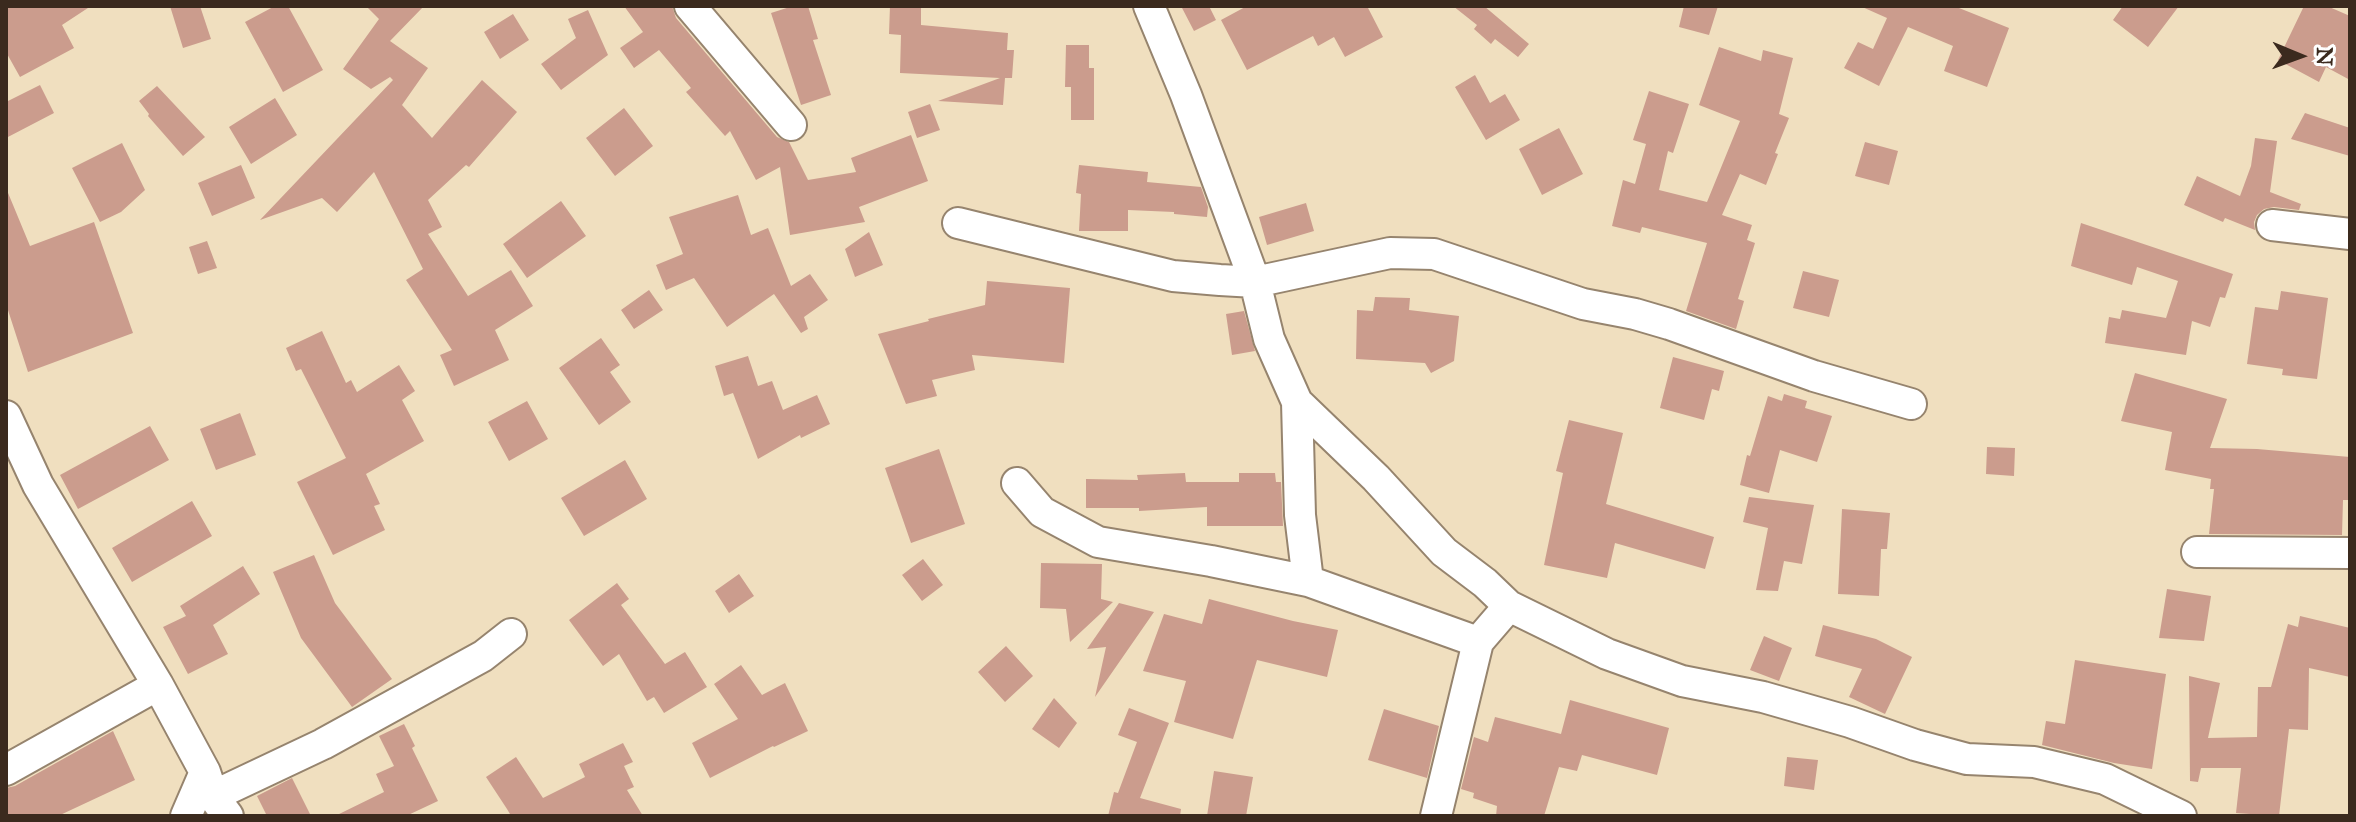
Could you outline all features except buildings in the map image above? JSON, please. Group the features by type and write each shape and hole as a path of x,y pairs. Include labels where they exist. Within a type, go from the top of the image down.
{"street":[{"path":"690,6 791,125"},
{"path":"1149,6 1186,95 1255,282 1269,339 1297,402 1376,478 1444,552 1509,606 1607,654 1682,681 1763,697 1967,759 2034,762 2105,779 2181,816"},
{"path":"958,223 1173,276 1255,282 1390,253 1434,254 1583,304 1669,324 1814,376 1911,404"},
{"path":"2272,225 2350,234"},
{"path":"1297,402 1300,515 1308,581"},
{"path":"6,416 38,485 158,685 215,795"},
{"path":"1017,483 1042,512 1098,542 1308,581 1478,642"},
{"path":"2197,552 2350,553"},
{"path":"1436,816 1478,642 1509,606"},
{"path":"186,816 215,795 323,744 483,656 511,634"},
{"path":"6,770 158,685"}]}
